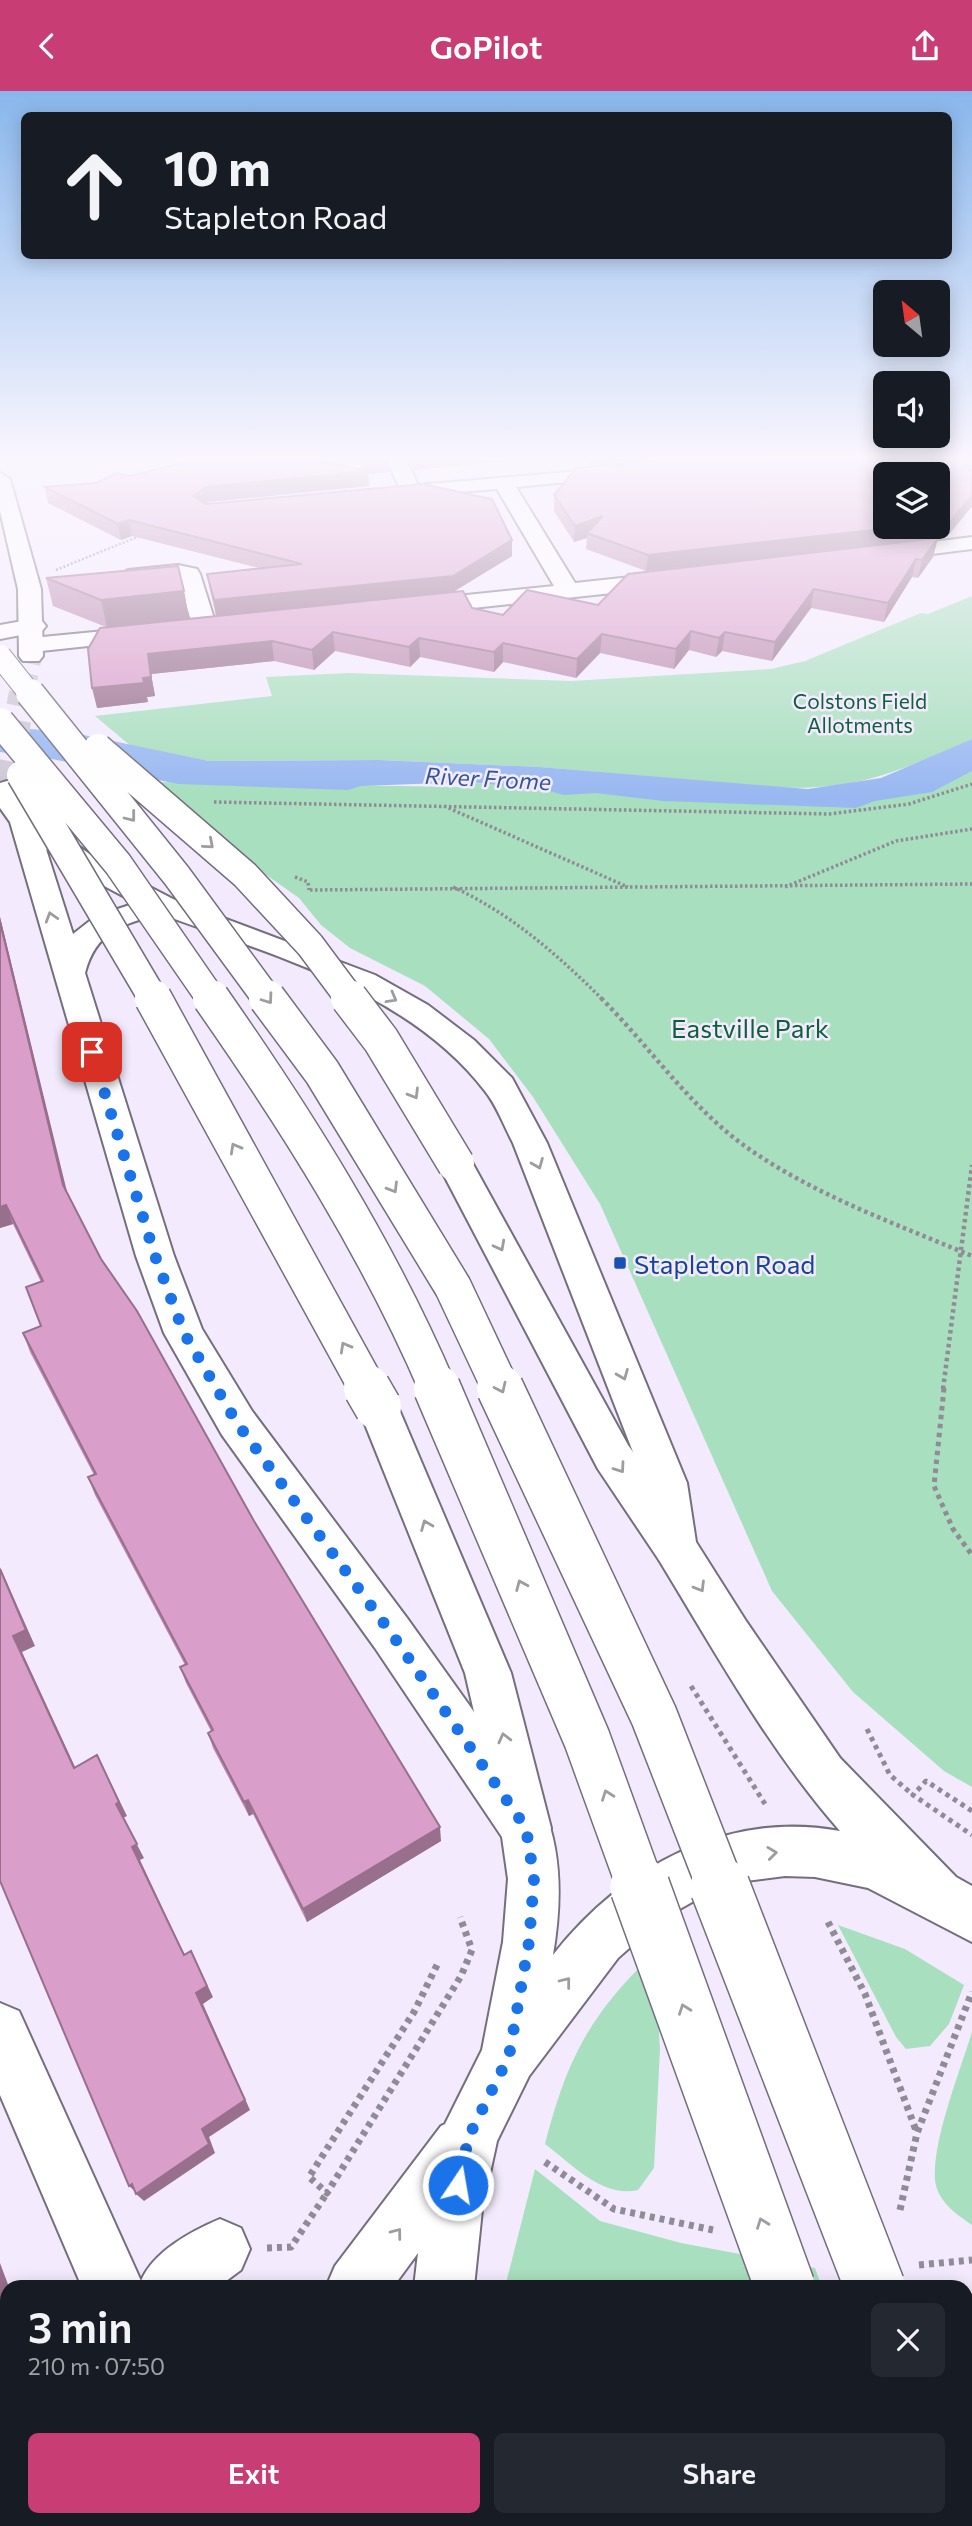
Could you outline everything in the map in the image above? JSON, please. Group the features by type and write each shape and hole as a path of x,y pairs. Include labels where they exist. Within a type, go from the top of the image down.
{"main road":[{"path":"20,570 32,651 177,876 322,1072 453,1287 654,1716 872,2280"},
{"path":"556,570 568,590"},
{"path":"111,579 187,573 193,578 205,628"},
{"path":"395,609 693,577"},
{"path":"0,656 231,625"},
{"path":"0,632 32,651 246,875 310,945 381,1039 456,1164 613,1457 675,1546 730,1636 823,1775 867,1824 963,1910"},
{"path":"0,649 32,651"},
{"path":"0,722 118,865 272,1085 405,1312 587,1739 782,2280"},
{"path":"0,737 119,936 377,1407 488,1673 526,1828 534,1879 529,1942 509,2056"},
{"path":"11,809 88,866 163,905 364,982 435,1026 462,1047 500,1086 530,1143 666,1483 675,1546"},
{"path":"11,809 69,975 155,1256 184,1333 237,1423 391,1633 526,1828"},
{"path":"69,975 79,945 89,934 103,925 163,905"},
{"path":"361,2280 469,2136 509,2056 599,1939 644,1901 698,1870 738,1857 785,1851 815,1852 873,1863 963,1910"},
{"path":"0,2030 110,2280"},
{"path":"444,2280 453,2210 469,2136"},
{"path":"178,2280 220,2249"}],"path":[{"path":"226,804 440,804 829,814 909,804 972,784"},
{"path":"440,804 632,888"},
{"path":"781,889 896,841 972,829"},
{"path":"310,890 451,886 781,889 972,884"},
{"path":"451,886 484,901 564,961 613,1010 670,1078 741,1143 814,1189 972,1256"},
{"path":"972,1165 936,1448 934,1486 953,1529 972,1555"},
{"path":"867,1728 890,1775 972,1835"},
{"path":"731,1748 765,1804"},
{"path":"914,1795 926,1781 972,1811"},
{"path":"301,2231 461,1976 472,1950 460,1917"},
{"path":"828,1922 864,1994 917,2133"},
{"path":"327,2193 309,2177 414,2012 437,1965"},
{"path":"899,2214 917,2133 972,1993"},
{"path":"911,2266 972,2260"}],"green space":[{"name":"Colstons Field Allotments","path":"972,596 972,739 898,770 852,783 800,788 771,787 540,767 379,760 209,761 132,747 95,716 272,696 266,677 348,673 571,681 771,669 805,661 921,613 928,614"},
{"name":"Eastville Park","path":"972,762 972,1787 944,1771 853,1692 772,1591 600,1204 533,1097 489,1039 425,986 350,948 321,925 299,898 214,838 157,782 459,787 474,783 807,799"},
{"path":"838,1925 905,1949 964,1985 949,2024 930,2046 906,2049 896,2037"},
{"path":"647,1960 657,1998 660,2049 654,2168 638,2190 625,2191 612,2189 588,2178 545,2144 561,2089 581,2044 609,2002"},
{"path":"972,2032 972,2225 943,2201 935,2180 935,2164 942,2126"},
{"path":"535,2169 600,2221 681,2243 815,2268 819,2280 507,2280"}],"water":[{"name":"River Frome","path":"0,726 74,733 209,761 379,760 540,767 808,789 881,778 972,739 972,771 932,792 875,801 856,808 663,801 596,793 564,795 542,789 470,782 361,786 348,790 178,784 47,758 0,752"}],"building":[{"path":"138,570 179,570 184,591 101,600 46,578"},
{"path":"248,570 463,570 453,576 214,600 207,574"},
{"path":"666,570 909,570 888,603 814,589 775,642 725,632 719,638 691,631 676,649 602,634 577,659 503,643 494,652 419,638 409,647 333,632 312,650 272,641 148,654 151,677 143,678 144,683 92,688 88,649 100,628 463,591 472,608 503,615 527,590 598,605 628,574"},
{"path":"0,922 63,1185 101,1259 137,1311 254,1521 440,1827 303,1909 248,1800 244,1802 208,1733 213,1730 180,1667 187,1664 88,1477 96,1474 23,1333 41,1326 26,1287 43,1281 6,1205 0,1207"},
{"path":"0,1569 26,1630 13,1636 74,1768 97,1755 119,1802 116,1804 137,1844 132,1847 184,1955 191,1951 207,1986 196,1993 245,2100 202,2129 209,2144 136,2194 132,2184 129,2186 0,1881"}],"tunnel":[{"path":"23,695 31,656"},
{"path":"7,789 8,765 23,693"}],"place":[{"name":"Stapleton Road","path":"620,1263"}],"route":[{"path":"92,1052 155,1256 184,1333 237,1423 391,1633 526,1828 534,1879 529,1942 509,2056 469,2136 458,2185"}]}
